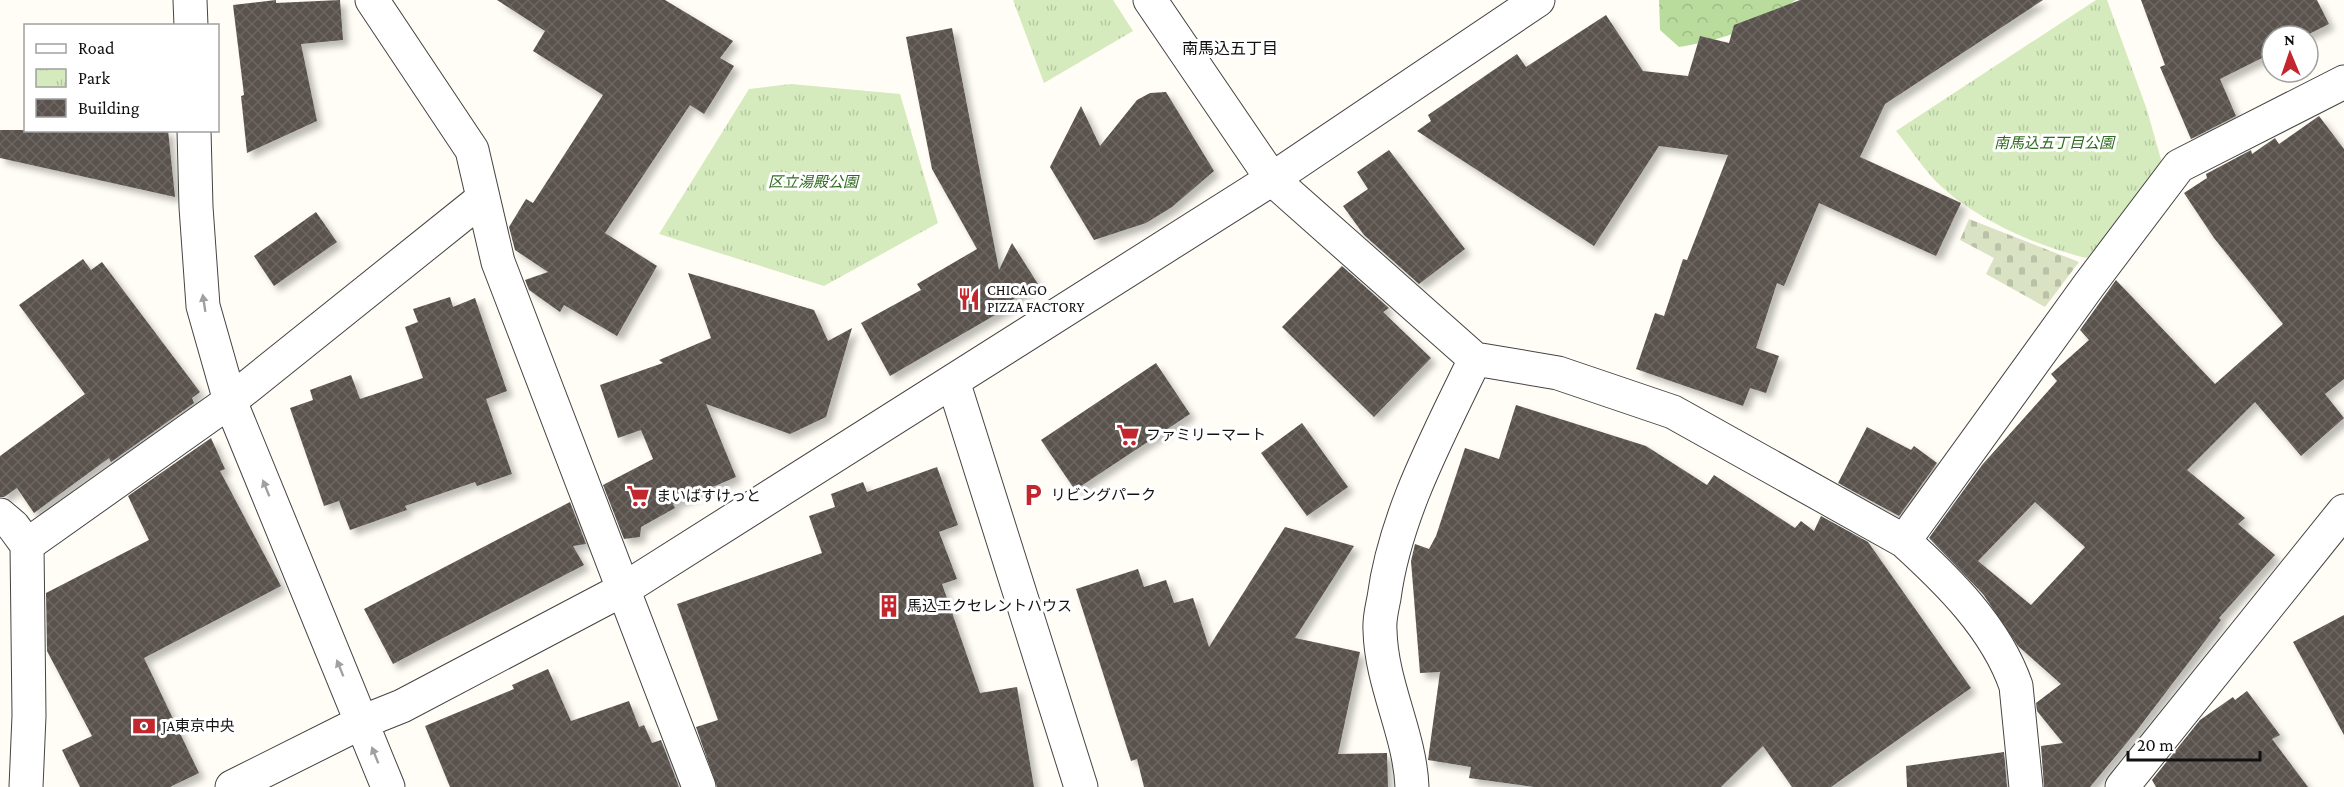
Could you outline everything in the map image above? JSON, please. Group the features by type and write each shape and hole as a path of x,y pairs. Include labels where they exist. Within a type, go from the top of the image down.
{"street":[{"path":"190,0 191,24"},
{"path":"372,0 472,150 498,262 699,787"},
{"path":"1150,0 1272,179 1474,359 1558,373 1673,412 1904,541 1930,565 1990,632 2010,670 2016,686 2026,787"},
{"path":"232,787 362,722 402,706 624,589 1272,179 1538,0"},
{"path":"1904,541 2089,285 2179,166 2344,82"},
{"path":"194,132 196,207 203,306 230,401 388,787"},
{"path":"27,545 230,401 482,199"},
{"path":"1412,787 1412,769 1390,690 1380,630 1386,578 1404,516 1474,359"},
{"path":"953,381 1081,787"},
{"path":"2122,787 2344,511"},
{"path":"0,515 13,526 27,545 29,716 26,787"}],"green space":[{"path":"1013,0 1113,0 1133,31 1044,83"},
{"path":"1659,0 1796,0 1754,25 1696,44 1679,47 1660,30"},
{"name":"南馬込五丁目公園","path":"2096,0 2107,0 2147,110 2164,170 2087,258 2030,240 1974,211 1936,182 1896,131"},
{"name":"区立湯殿公園","path":"791,84 900,94 938,223 824,286 659,234 749,89"},
{"path":"1969,219 2079,262 2045,307 1986,274 1994,258 1960,240"}],"building":[{"path":"276,0 276,3 340,0 343,40 301,44 317,121 247,153 241,96 244,95 233,5"},
{"path":"497,0 665,0 733,41 720,58 734,66 704,114 690,105 605,233 657,266 617,336 564,305 560,312 529,290 525,280 548,272 515,250 509,227 526,199 533,203 603,95 533,51 545,31"},
{"path":"1800,0 2043,0 1885,104 1860,157 1961,203 1936,256 1819,203 1784,286 1777,283 1756,348 1779,356 1766,393 1750,388 1743,406 1636,369 1655,313 1664,316 1683,259 1687,260 1728,155 1659,146 1594,246 1417,131 1431,121 1428,115 1517,54 1526,67 1606,15 1643,71 1688,76 1700,36 1729,43 1734,25"},
{"path":"2141,0 2317,0 2329,24 2320,28 2320,24 2260,24 2260,59 2220,79 2236,116 2191,139 2160,67 2165,65"},
{"path":"952,28 999,270 1012,243 1038,284 1007,303 1009,307 890,376 861,323 921,290 917,284 977,249 932,169 906,37"},
{"path":"1166,92 1214,171 1172,207 1146,223 1094,240 1050,167 1081,106 1100,146 1137,100 1150,93"},
{"path":"2319,116 2344,149 2344,379 2325,394 2344,418 2301,456 2255,402 2187,470 2245,518 2238,524 2275,555 2219,618 2221,620 2134,734 2090,787 2044,787 2041,746 2063,743 2037,711 2036,703 2061,684 2018,646 1983,594 1929,538 1982,465 2057,381 2051,374 2089,340 2080,330 2116,280 2215,384 2283,324 2214,238 2184,193 2207,178 2206,174 2251,150 2252,154 2275,138 2279,144","holes":["2035,502 2085,547 2031,605 1978,561"]},
{"path":"0,130 168,132 175,197 0,158"},
{"path":"1389,150 1465,249 1419,284 1364,235 1343,206 1368,189 1357,172"},
{"path":"316,212 337,242 274,286 254,256"},
{"path":"83,259 91,270 102,262 200,392 192,398 194,403 111,462 109,458 34,513 17,488 4,497 0,497 0,456 85,394 19,305"},
{"path":"1342,266 1389,308 1383,312 1431,358 1374,417 1282,327"},
{"path":"688,273 814,310 828,341 852,328 826,417 790,434 706,404 736,477 673,504 675,508 641,527 640,537 624,539 603,485 653,459 641,430 618,438 600,385 663,363 659,360 711,338"},
{"path":"450,297 453,307 475,298 507,391 486,399 512,474 477,486 475,482 405,506 407,510 350,530 339,501 324,506 290,408 313,400 310,390 351,375 360,399 423,378 405,327 418,322 413,309"},
{"path":"1156,363 1190,414 1075,490 1041,440"},
{"path":"1516,405 1646,446 1707,485 1714,475 1795,528 1801,521 1814,531 1821,516 1868,542 1971,688 1831,787 1792,787 1763,746 1721,787 1534,787 1469,778 1471,767 1428,760 1440,672 1420,673 1411,561 1415,544 1429,549 1436,536 1465,448 1499,459"},
{"path":"1302,423 1348,487 1307,516 1261,453"},
{"path":"1867,427 1911,450 1914,446 1937,463 1899,516 1838,483"},
{"path":"211,438 225,469 220,471 281,586 144,658 199,773 170,787 80,787 62,750 92,736 47,651 46,593 149,540 128,496"},
{"path":"937,467 958,525 939,532 957,579 942,584 980,693 1017,687 1034,787 717,787 696,727 718,720 677,604 822,553 809,516 835,507 831,494 863,482 867,492"},
{"path":"570,502 586,544 573,546 584,565 393,664 364,609"},
{"path":"1285,527 1354,546 1295,638 1360,652 1338,754 1387,753 1388,787 1144,787 1137,759 1131,761 1076,589 1138,569 1144,587 1166,580 1174,603 1193,598 1209,647"},
{"path":"2344,615 2344,735 2293,642"},
{"path":"548,669 571,721 629,701 639,727 644,725 652,743 661,740 679,787 450,787 425,726 514,689 512,685"},
{"path":"2247,691 2280,735 2272,739 2308,787 2156,787 2152,780 2200,720 2233,697 2235,700"},
{"path":"2004,752 2007,787 1907,787 1906,766"}],"place":[{"name":"CHICAGO PIZZA FACTORY","path":"969,299"},
{"name":"ファミリーマート","path":"1128,435"},
{"name":"リビングパーク","path":"1033,495"},
{"name":"まいばすけっと","path":"638,496"},
{"name":"馬込エクセレントハウス","path":"889,606"},
{"name":"JA東京中央","path":"144,726"}],"district":[{"name":"南馬込五丁目","path":"1230,48"}]}
